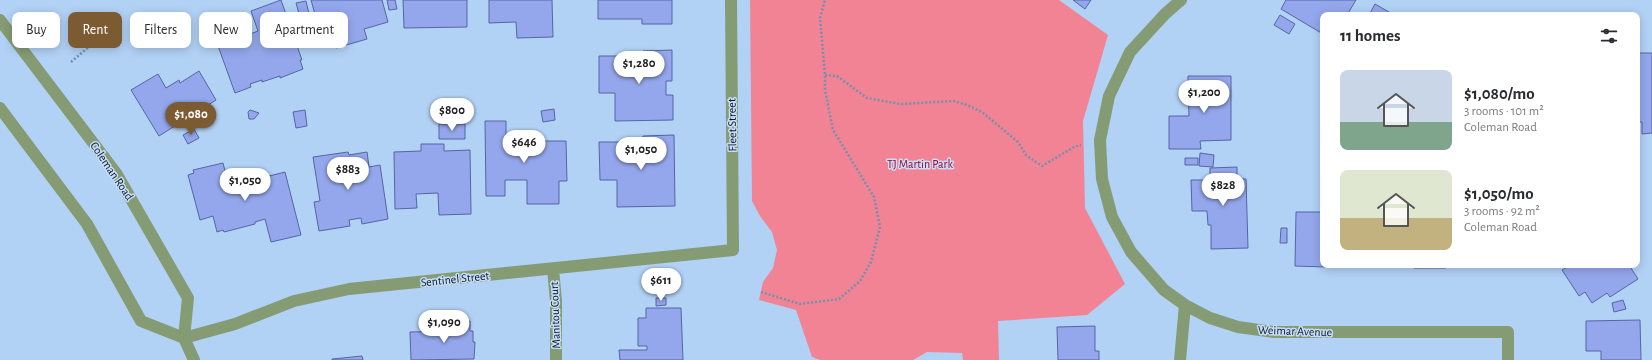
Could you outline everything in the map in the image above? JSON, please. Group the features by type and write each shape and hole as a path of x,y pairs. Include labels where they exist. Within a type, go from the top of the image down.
{"street":[{"name":"Fleet Street","path":"731,0 733,250"},
{"name":"Weimar Avenue","path":"1181,0 1165,14 1130,52 1109,96 1100,140 1102,179 1112,217 1131,252 1164,290 1185,305 1210,318 1238,327 1274,332 1508,332 1508,360"},
{"name":"Coleman Road","path":"0,20 116,173 185,291 188,298 184,338"},
{"path":"0,108 87,224 141,321 184,338 194,360"},
{"name":"Sentinel Street","path":"184,338 235,324 294,301 349,289 733,250"},
{"name":"Manitou Court","path":"553,269 556,301 556,360"},
{"path":"1180,360 1185,305"}],"path":[{"path":"761,292 800,304 839,299 860,282 871,262 880,226 874,197 833,130 825,90 820,18 825,0"},
{"path":"71,62 87,48"},
{"path":"825,75 837,76 867,98 900,104 954,101 968,105 982,112 1018,142 1026,155 1042,166 1074,147 1100,140"}],"green space":[{"name":"TJ Martin Park","path":"750,0 1059,0 1108,35 1083,121 1085,208 1125,284 1087,315 998,321 999,360 963,360 962,353 927,352 913,360 820,360 812,357 796,310 759,300 763,282 773,268 777,250 772,232 760,216 752,201"}],"building":[{"path":"281,0 285,12 260,12 260,48 298,48 303,69 280,78 280,76 250,84 251,87 235,93 219,48 252,48 252,33 258,31 251,11"},
{"path":"311,0 382,0 388,22 364,29 367,39 348,45 348,12 314,12"},
{"path":"387,0 395,0 397,9 389,10"},
{"path":"403,0 467,0 467,27 404,28"},
{"path":"489,0 552,0 553,37 517,38 516,22 489,23"},
{"path":"598,0 672,0 672,24 642,24 642,19 598,19"},
{"path":"1073,0 1091,0 1085,9"},
{"path":"1286,0 1356,0 1349,12 1320,12 1320,32 1281,9"},
{"path":"306,1 309,12 299,12 296,3"},
{"path":"1375,4 1389,12 1371,12"},
{"path":"1280,15 1295,24 1289,34 1274,25"},
{"path":"672,50 672,81 666,81 666,95 673,95 673,120 615,121 615,93 599,93 599,56 643,56 643,51"},
{"path":"1640,53 1652,53 1652,133 1642,134 1642,122 1640,122"},
{"path":"199,71 216,100 159,136 131,90 158,74 166,88 179,80 180,83"},
{"path":"1188,76 1231,76 1231,140 1200,141 1201,149 1169,149 1169,116 1189,116"},
{"path":"554,109 555,120 543,122 541,111"},
{"path":"250,110 259,113 254,119 249,119 248,112"},
{"path":"305,110 307,126 296,128 293,112"},
{"path":"485,121 506,121 506,139 512,139 512,134 536,133 536,141 566,141 567,181 559,181 559,204 527,204 527,180 505,180 505,196 486,196"},
{"path":"439,124 465,124 465,139 439,139"},
{"path":"194,129 199,138 188,144 183,135"},
{"path":"674,135 675,206 617,207 617,180 600,180 599,142 643,142 643,136"},
{"path":"421,144 444,144 444,151 470,150 471,214 439,215 438,193 416,194 417,208 395,209 394,152 421,151"},
{"path":"348,152 349,155 367,152 369,167 380,165 388,219 362,224 361,218 349,220 350,226 319,231 314,202 320,201 313,157"},
{"path":"1200,153 1214,155 1213,167 1199,166"},
{"path":"1185,158 1198,158 1198,165 1185,165"},
{"path":"223,163 229,186 239,184 238,178 260,172 261,178 285,172 301,235 271,242 265,219 255,222 255,224 224,232 223,230 217,232 213,216 200,220 188,175 194,173 193,170"},
{"path":"1237,167 1237,179 1246,179 1248,248 1211,249 1211,225 1208,225 1207,211 1192,211 1191,180 1210,180 1210,168"},
{"path":"1296,212 1320,212 1320,267 1295,266"},
{"path":"1281,228 1287,228 1287,243 1280,243"},
{"path":"1566,268 1631,268 1638,279 1610,297 1607,293 1592,303 1585,292 1579,296 1562,270"},
{"path":"656,298 666,298 666,305 656,306"},
{"path":"1623,300 1626,309 1614,312 1612,303"},
{"path":"646,308 681,308 683,360 620,360 619,350 647,350 647,346 638,346 638,318 646,318"},
{"path":"1640,320 1641,360 1601,360 1601,351 1586,351 1586,321"},
{"path":"470,321 470,331 473,331 473,342 475,342 474,359 411,360 410,332 457,331 457,322"},
{"path":"1095,326 1095,351 1099,351 1099,360 1058,360 1057,327"},
{"path":"362,356 363,360 332,360 332,359"}]}
